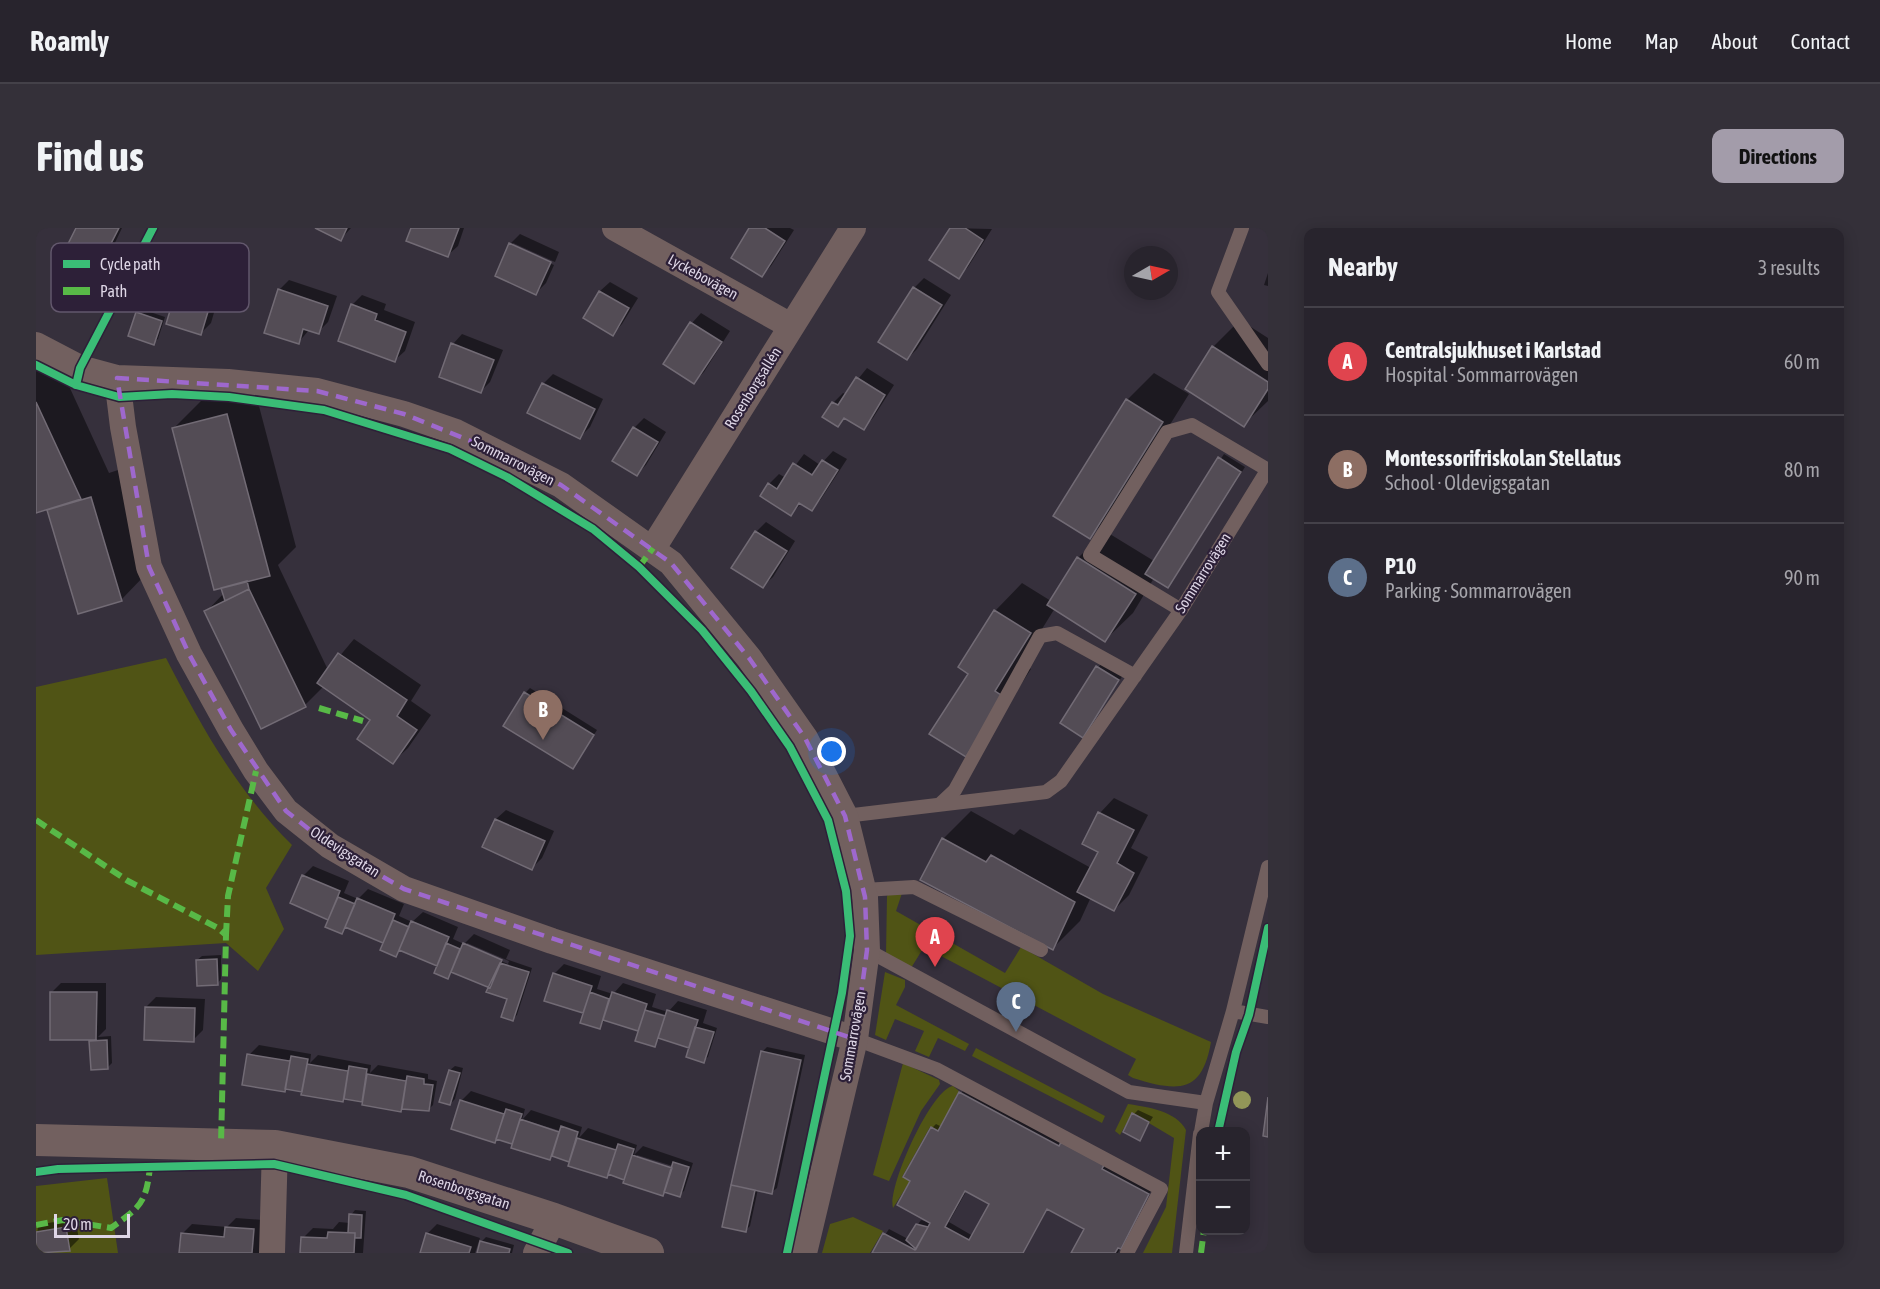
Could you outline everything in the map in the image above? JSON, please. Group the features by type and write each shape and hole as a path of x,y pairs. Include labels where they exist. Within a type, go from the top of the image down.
{"street":[{"name":"Lyckebovägen","path":"615,228 791,326"},
{"name":"Rosenborgsallén","path":"653,548 853,228"},
{"name":"Sommarrovägen","path":"36,345 81,368 117,378 228,382 317,391 404,414 456,432 561,485 653,548 671,563 749,658 805,738 845,816 864,890 867,950 855,1039 804,1253"},
{"name":"Oldevigsgatan","path":"117,378 123,427 149,567 205,683 256,771 286,811 330,846 404,889 552,941 855,1039"},
{"name":"Rosenborgsgatan","path":"36,1140 275,1146 409,1172 554,1219 648,1253"},
{"path":"272,1253 275,1146"},
{"path":"536,1253 554,1219"}],"lane":[{"path":"1242,228 1218,292 1268,364"},
{"path":"1181,610 1090,555 1167,432 1191,425 1268,469"},
{"name":"Sommarrovägen","path":"845,816 1046,792 1061,781 1181,610 1268,469"},
{"path":"939,805 955,790 1040,636 1057,633 1136,676"},
{"path":"1202,1127 1206,1103 1233,1011 1268,867"},
{"path":"864,890 914,886 1041,950"},
{"path":"867,950 1129,1092 1206,1103"},
{"path":"1233,1011 1268,1017"},
{"path":"855,1039 936,1069 1161,1189 1127,1253"},
{"path":"1186,1253 1196,1173"}],"highlighted area":[{"path":"117,378 317,391 404,414 493,450 561,485 671,563 749,658 805,738 845,816 865,897 867,950 855,1039 404,889 330,846 286,811 231,730 189,654 149,567"}],"green space":[{"path":"166,658 207,733 237,780 254,803 292,845 266,888 284,929 258,971 226,943 36,955 36,687"},
{"path":"902,893 896,911 1005,973 1021,947 1103,994 1211,1042 1201,1072 1186,1085 1175,1086 1163,1086 1133,1078 1128,1075 1136,1059 924,947 911,968 886,954 887,896"},
{"path":"885,972 905,980 905,987 896,1005 969,1044 965,1051 938,1038 929,1057 915,1051 924,1031 895,1019 886,1040 875,1035"},
{"path":"976,1048 1105,1116 1102,1123 972,1056"},
{"path":"903,1063 939,1080 940,1084 921,1111 889,1181 873,1175"},
{"path":"953,1086 959,1091 938,1131 930,1127 902,1177 910,1181 893,1208 897,1181 912,1141 933,1104 944,1091"},
{"path":"1128,1104 1169,1114 1176,1118 1186,1130 1172,1253 1143,1253 1166,1207 1174,1138 1132,1113 1120,1135 1115,1131"},
{"path":"107,1178 118,1253 36,1253 36,1186"},
{"path":"853,1217 883,1231 870,1253 822,1253 830,1224"}],"building":[{"path":"76,228 119,228 111,243 68,243"},
{"path":"315,228 347,228 341,241"},
{"path":"411,228 459,228 448,257 406,241"},
{"path":"749,228 765,228 785,241 762,277 731,258"},
{"path":"950,228 965,228 983,240 959,279 929,260"},
{"path":"509,243 551,262 536,295 495,276"},
{"path":"913,287 942,305 907,360 878,342"},
{"path":"278,289 328,306 319,334 303,329 299,344 264,333"},
{"path":"599,291 629,308 613,336 583,318"},
{"path":"351,304 377,314 375,320 406,332 395,362 338,341"},
{"path":"136,312 162,321 154,345 128,336"},
{"path":"170,312 208,312 201,335 166,324"},
{"path":"690,322 722,342 694,384 663,364"},
{"path":"451,343 494,360 481,393 439,377"},
{"path":"1212,346 1268,382 1268,389 1244,427 1185,389"},
{"path":"856,377 885,395 864,430 844,418 838,427 822,417 832,402 838,405"},
{"path":"542,383 595,409 580,439 527,413"},
{"path":"1126,399 1163,422 1090,539 1053,516"},
{"path":"36,402 81,499 36,513"},
{"path":"227,414 270,576 214,590 172,428"},
{"path":"633,427 658,442 637,476 612,461"},
{"path":"1218,457 1241,472 1168,588 1145,574"},
{"path":"822,460 838,470 812,511 799,503 791,516 760,496 768,483 777,489 793,463 812,475"},
{"path":"91,497 122,601 78,614 47,510"},
{"path":"755,531 787,551 763,588 731,568"},
{"path":"1077,557 1136,594 1105,642 1047,605"},
{"path":"247,581 249,589 225,601 221,588"},
{"path":"249,589 306,707 261,729 204,611"},
{"path":"994,610 1031,633 995,691 1004,697 966,757 929,734 968,674 958,667"},
{"path":"338,653 407,700 397,716 417,730 393,764 357,739 370,720 317,683"},
{"path":"1096,666 1119,680 1083,738 1060,723"},
{"path":"524,692 594,735 573,769 503,726"},
{"path":"1098,812 1134,830 1117,863 1134,873 1114,911 1077,892 1098,852 1082,844"},
{"path":"495,819 545,841 532,870 482,847"},
{"path":"942,838 986,862 991,855 1075,902 1053,950 920,880"},
{"path":"302,875 340,891 328,920 290,903"},
{"path":"338,897 355,904 342,934 325,927"},
{"path":"357,898 395,914 383,943 345,927"},
{"path":"393,920 409,927 396,957 380,950"},
{"path":"411,921 449,937 437,966 399,950"},
{"path":"446,943 460,949 448,979 434,973"},
{"path":"463,943 502,960 490,988 451,972"},
{"path":"217,959 218,985 197,986 196,960"},
{"path":"500,963 529,972 513,1021 501,1017 507,999 486,992"},
{"path":"553,973 592,986 583,1013 544,1001"},
{"path":"50,992 97,992 96,1040 50,1040"},
{"path":"590,992 609,999 600,1029 580,1023"},
{"path":"612,992 647,1004 638,1031 603,1020"},
{"path":"145,1007 195,1008 194,1042 144,1040"},
{"path":"645,1010 665,1016 655,1047 635,1041"},
{"path":"667,1010 698,1020 689,1048 658,1038"},
{"path":"695,1027 714,1032 704,1063 686,1057"},
{"path":"107,1040 108,1069 91,1070 89,1041"},
{"path":"761,1051 801,1060 772,1194 731,1185"},
{"path":"247,1054 290,1061 285,1092 242,1085"},
{"path":"291,1056 308,1059 302,1092 285,1089"},
{"path":"307,1064 348,1071 343,1102 301,1095"},
{"path":"349,1066 367,1069 362,1102 344,1099"},
{"path":"449,1070 460,1073 450,1105 439,1102"},
{"path":"367,1074 406,1081 401,1112 362,1105"},
{"path":"407,1076 424,1079 424,1084 433,1085 429,1111 402,1109"},
{"path":"959,1092 1059,1146 1061,1142 1104,1165 1102,1169 1149,1194 1121,1249 1118,1248 1115,1253 1071,1253 1084,1229 1047,1209 1023,1253 872,1253 883,1233 915,1250 928,1227 930,1223 897,1205 910,1181 903,1177 931,1127 938,1131","holes":["965,1191 989,1204 969,1240 945,1227"]},
{"path":"1268,1097 1268,1137 1263,1136"},
{"path":"460,1100 504,1114 495,1143 451,1129"},
{"path":"506,1109 522,1114 512,1144 496,1139"},
{"path":"1132,1113 1149,1122 1140,1141 1123,1132"},
{"path":"520,1119 559,1132 550,1160 511,1148"},
{"path":"561,1126 578,1132 569,1162 552,1156"},
{"path":"577,1138 616,1150 607,1178 568,1166"},
{"path":"618,1144 634,1149 624,1180 608,1174"},
{"path":"632,1155 672,1168 663,1196 623,1183"},
{"path":"673,1162 689,1167 680,1197 664,1192"},
{"path":"731,1185 755,1190 746,1232 722,1227"},
{"path":"349,1214 362,1215 361,1238 355,1238 355,1233 348,1233"},
{"path":"916,1224 928,1227 916,1249 906,1240"},
{"path":"66,1227 70,1251 36,1253 36,1232"},
{"path":"225,1227 254,1229 252,1253 179,1253 181,1233 224,1237"},
{"path":"328,1232 355,1233 354,1253 300,1253 301,1237 327,1238"},
{"path":"426,1233 471,1247 469,1253 420,1253"},
{"path":"480,1241 510,1249 509,1253 477,1253"}],"marked path":[{"path":"639,567 653,548"},
{"path":"319,708 363,721"},
{"path":"226,935 228,896 256,771"},
{"path":"36,820 128,881 218,928 226,935 221,1144"},
{"path":"36,1225 63,1220 111,1228 129,1215 144,1197 150,1167"},
{"path":"1201,1253 1203,1235"}],"cycle path":[{"path":"145,243 153,228"},
{"path":"76,385 80,368 109,312"},
{"path":"36,365 76,385 119,397 172,394 229,397 324,410 450,449 507,477 593,529 639,567 702,630 751,691 790,747 828,820 846,891 850,936 842,993 787,1253"},
{"path":"1219,1127 1236,1052 1249,1015 1268,928"},
{"path":"36,1172 58,1169 274,1164 406,1195 568,1253"}],"place":[{"name":"Montessorifriskolan Stellatus","path":"543,740"},
{"name":"Centralsjukhuset i Karlstad","path":"935,967"},
{"name":"P10","path":"1016,1032"}]}
